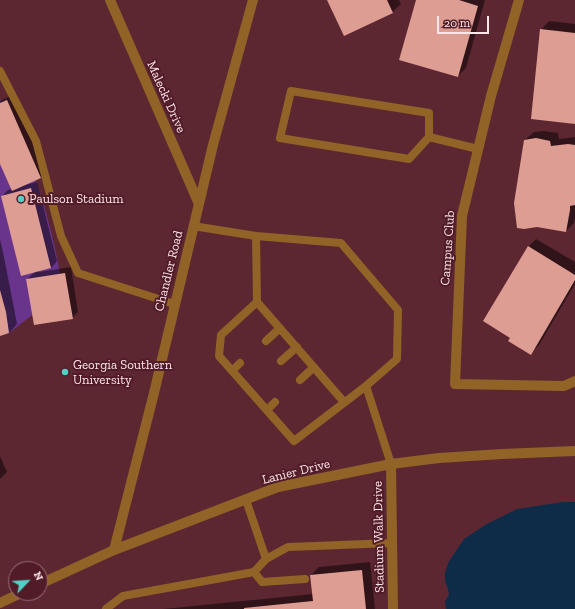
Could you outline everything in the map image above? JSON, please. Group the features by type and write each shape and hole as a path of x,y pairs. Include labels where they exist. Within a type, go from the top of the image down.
{"street":[{"name":"Malecki Drive","path":"110,0 199,204"},
{"name":"Chandler Road","path":"114,550 154,393 213,145 253,0"},
{"name":"Campus Club","path":"519,0 491,96 462,216 454,384 564,386 575,381"},
{"name":"Lanier Drive","path":"48,580 114,550 278,487 390,464 439,458 575,451"},
{"name":"Stadium Walk Drive","path":"390,464 393,609"}],"lane":[{"path":"0,71 36,141 61,236 78,273 174,304"},
{"path":"292,91 429,113 429,137 409,159 280,138 292,91"},
{"path":"429,137 478,149"},
{"path":"194,226 256,236 341,243 398,310 397,359 366,386 294,441 219,356 221,335 257,302"},
{"path":"256,236 257,302 344,402"},
{"path":"266,341 280,328"},
{"path":"281,361 297,347"},
{"path":"232,371 240,364"},
{"path":"300,380 314,367"},
{"path":"248,390 255,384"},
{"path":"366,386 390,464"},
{"path":"267,410 275,402"},
{"path":"246,500 266,559"},
{"path":"106,609 123,596 254,572 266,559 288,547 392,542"},
{"path":"254,572 262,582 305,579"}],"shaded area":[{"name":"Paulson Stadium","path":"0,99 23,147 40,192 52,234 63,291 9,333 0,324"}],"water":[{"path":"563,502 575,502 575,609 446,609 445,601 449,595 445,581 445,573 449,561 464,539 485,525 517,509"}],"building":[{"path":"327,0 387,0 393,13 344,36"},
{"path":"416,0 459,0 478,6 458,77 399,60"},
{"path":"540,29 575,33 575,124 531,119"},
{"path":"7,100 41,178 12,191 0,164 0,103"},
{"path":"536,138 550,141 551,146 568,144 575,145 575,205 570,206 566,232 537,227 524,229 517,228 514,203 524,140"},
{"path":"31,188 51,268 21,276 1,196"},
{"path":"528,246 575,275 575,280 531,355 508,341 510,338 483,321"},
{"path":"65,273 73,319 34,325 26,279"},
{"path":"0,290 6,312 9,333 0,336"},
{"path":"362,570 366,609 244,609 313,601 310,575"}],"place":[{"name":"Paulson Stadium","path":"21,199"},
{"name":"Georgia Southern University","path":"65,372"}]}
